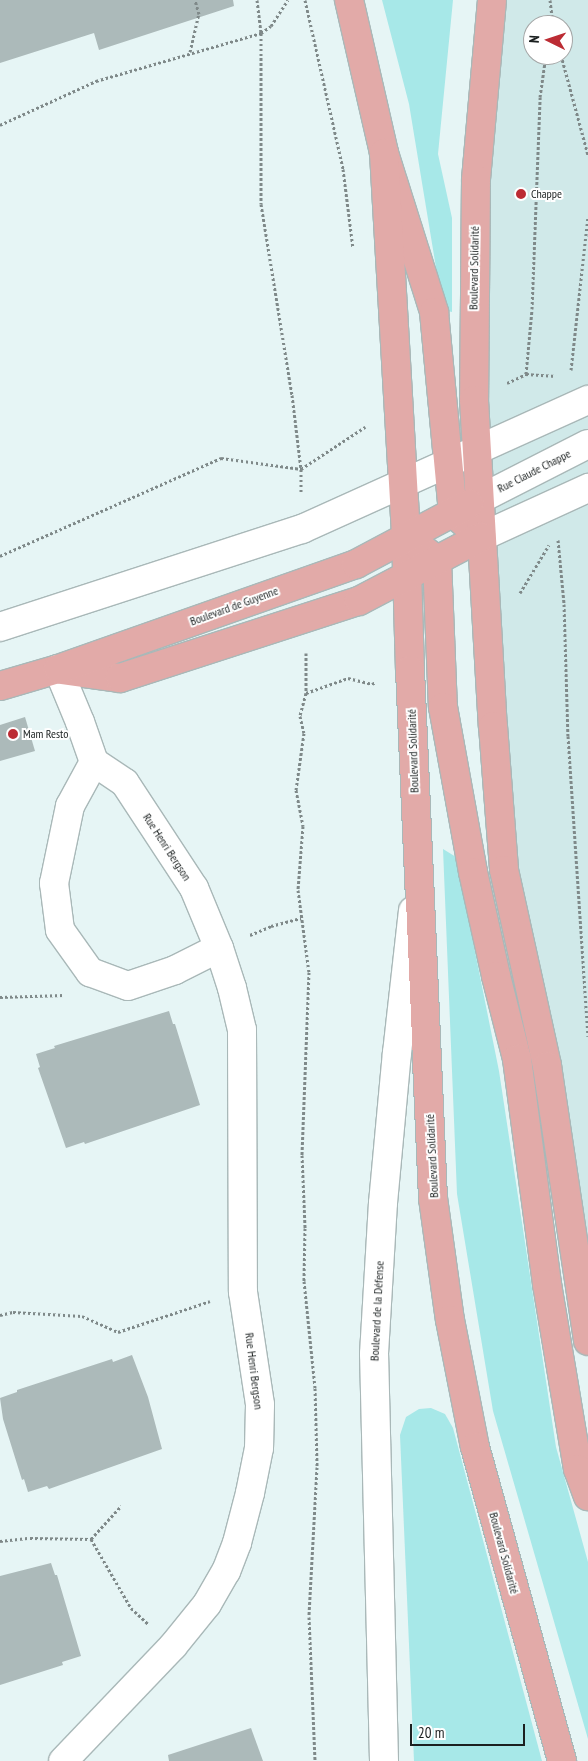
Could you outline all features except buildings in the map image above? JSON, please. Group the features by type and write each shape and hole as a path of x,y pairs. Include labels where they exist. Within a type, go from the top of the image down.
{"main road":[{"name":"Boulevard Solidarité","path":"349,0 384,153 434,312 453,513"},
{"name":"Boulevard Solidarité","path":"492,0 476,180 474,400 492,726 504,870 547,1066 588,1341"},
{"name":"Boulevard Solidarité","path":"384,153 404,482 433,1198 450,1320 475,1447 562,1761"},
{"name":"Boulevard de Guyenne","path":"0,686 58,670 356,564 406,536 480,499"},
{"path":"453,513 481,537"},
{"path":"406,536 437,560 442,707 475,881 517,1059 547,1284 578,1469 588,1496"},
{"name":"Boulevard de Guyenne","path":"58,670 120,678 359,601 481,537"}],"street":[{"path":"0,626 302,529 579,404"},
{"name":"Rue Claude Chappe","path":"480,499 588,444"},
{"path":"481,537 588,488"},
{"path":"58,670 80,722 94,762 70,806 54,883 60,930 90,972 128,986 175,970 219,948"},
{"name":"Rue Henri Bergson","path":"63,1761 173,1646 207,1604 226,1571 237,1543 258,1457 260,1405 243,1292 242,1030 219,948 194,888 125,783 94,762"},
{"name":"Boulevard de la Défense","path":"384,1761 374,1354 396,1053 418,863"}],"path":[{"path":"190,52 199,14 195,0"},
{"path":"258,0 261,33 261,204 292,395 301,469 363,428 400,409"},
{"path":"0,125 96,81 190,52 261,33 271,26 288,0"},
{"path":"305,0 343,169 354,256"},
{"path":"550,0 551,15"},
{"path":"526,374 532,309 540,97 545,65"},
{"path":"564,65 588,155"},
{"path":"579,404 570,377 588,217"},
{"path":"474,400 526,374 570,377"},
{"path":"363,418 363,428"},
{"path":"558,540 564,604 569,746 588,1036"},
{"path":"306,693 300,716 304,733 296,790 303,826 298,890 309,972 302,1155 305,1228 304,1281 315,1388 317,1467 309,1617 315,1761"},
{"path":"219,948 271,926 301,918"},
{"path":"0,997 66,995 90,972"},
{"path":"0,1315 13,1312 82,1316 118,1332 188,1307 243,1292"},
{"path":"0,1541 30,1538 90,1540 121,1506"},
{"path":"90,1540 131,1608 173,1646"}],"shaded area":[{"path":"382,0 453,0 438,154 452,218 452,312 443,310 409,104"},
{"path":"483,0 588,0 588,1341 504,870 482,442"},
{"path":"443,849 456,857 499,1071 556,1447 588,1562 588,1739 493,1411 457,1194"},
{"path":"431,1408 445,1414 453,1428 542,1761 414,1761 400,1435 406,1417 419,1409"}],"place":[{"name":"Chappe","path":"521,194"},
{"name":"Mam Resto","path":"13,734"}]}
